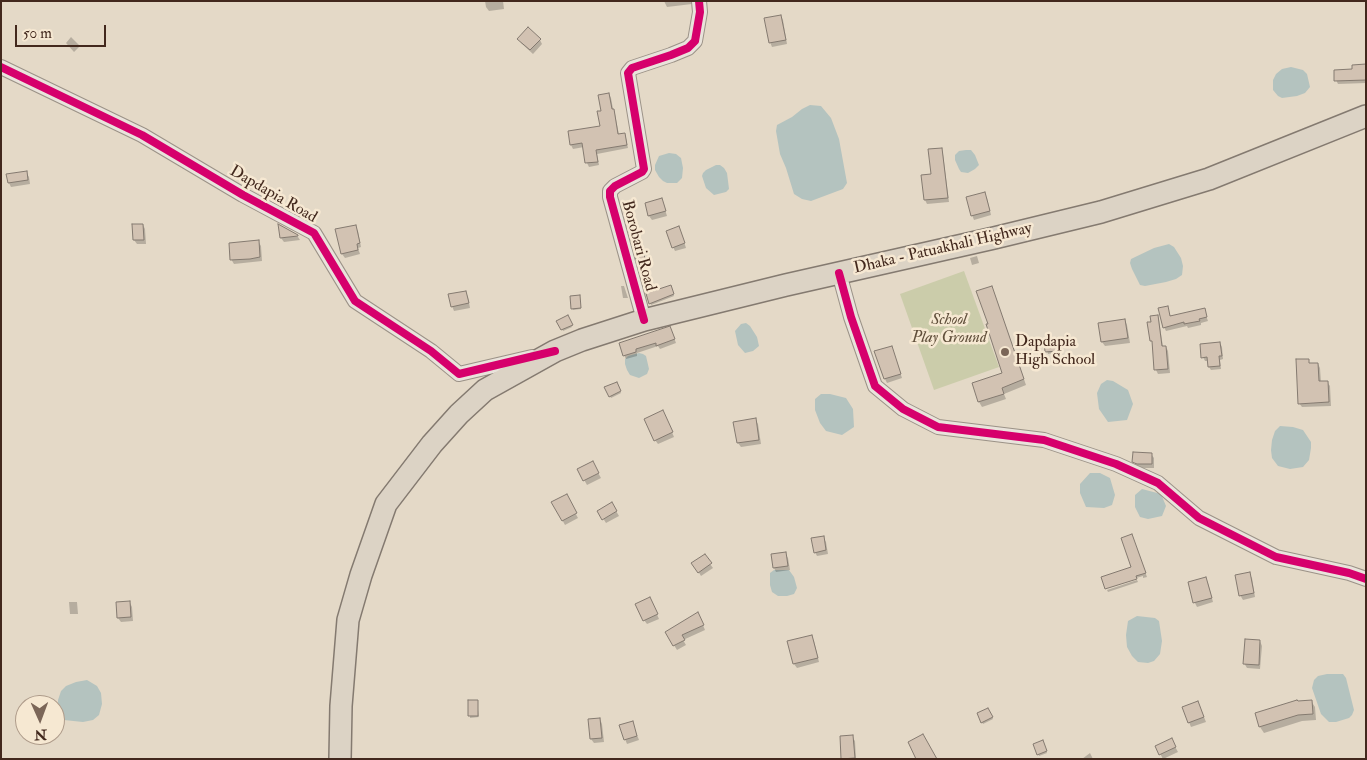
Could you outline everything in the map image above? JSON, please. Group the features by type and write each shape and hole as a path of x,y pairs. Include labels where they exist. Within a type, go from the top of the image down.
{"highway":[{"name":"Dhaka - Patuakhali Highway","path":"340,759 341,706 348,620 361,575 386,504 432,444 459,414 485,390 554,351 644,320 1101,212 1209,179 1366,116"}],"street":[{"name":"Borobari Road","path":"644,320 610,196 610,191 616,186 642,172 644,168 628,73 632,68 688,48 695,41 700,12 699,1"},
{"name":"Dapdapia Road","path":"1,68 142,135 244,195 314,233 355,301 431,352 459,374 554,351"},
{"path":"839,273 851,317 875,386 903,409 938,427 1044,440 1116,464 1158,483 1199,518 1276,557 1366,579"}],"green space":[{"name":"School Play Ground","path":"964,271 999,367 934,390 900,294"}],"shaded area":[{"path":"1291,67 1303,70 1307,74 1310,87 1305,93 1282,98 1273,90 1273,80 1282,69"},
{"path":"810,105 821,106 831,118 839,139 847,183 843,189 811,201 802,199 794,194 780,154 776,131 777,125"},
{"path":"971,150 979,165 968,173 961,172 955,160 955,155 959,151"},
{"path":"669,153 676,154 681,158 682,178 677,183 663,181 655,170 659,156"},
{"path":"720,165 727,173 729,189 726,192 714,195 706,188 702,176 706,170"},
{"path":"1169,244 1174,247 1181,258 1183,266 1182,275 1166,282 1145,286 1140,285 1132,269 1131,259 1154,248"},
{"path":"746,323 757,337 759,346 753,351 745,353 738,345 735,331 741,324"},
{"path":"639,353 646,356 649,369 647,374 639,378 630,375 625,359 628,356"},
{"path":"1107,380 1113,381 1128,390 1133,404 1127,420 1108,422 1099,409 1097,393 1101,384"},
{"path":"821,394 846,398 853,409 854,427 842,435 826,431 820,423 815,410 815,399"},
{"path":"1280,426 1303,430 1311,442 1309,460 1303,467 1290,469 1278,466 1272,458 1272,440 1275,431"},
{"path":"1090,473 1100,473 1110,478 1115,495 1112,505 1104,508 1086,507 1080,493 1080,484"},
{"path":"1142,489 1161,494 1166,506 1162,516 1148,519 1140,517 1135,507 1135,495"},
{"path":"774,570 789,570 794,577 797,588 794,594 778,596 772,592 770,573"},
{"path":"1137,616 1155,618 1159,621 1162,641 1160,654 1154,661 1148,663 1138,662 1127,647 1128,621"},
{"path":"1343,674 1346,678 1354,710 1349,718 1329,722 1321,714 1312,688 1314,680 1318,676"},
{"path":"87,680 97,686 101,693 102,704 99,715 93,720 83,722 65,720 65,695 60,695 66,686"}],"building":[{"path":"781,15 786,40 769,43 764,18"},
{"path":"528,27 541,39 530,50 517,39"},
{"path":"1366,64 1366,80 1334,81 1334,70 1352,69 1352,65"},
{"path":"609,93 618,134 625,133 627,145 596,150 598,162 585,163 582,143 570,145 568,131 600,126 597,111 601,111 598,95"},
{"path":"942,148 948,198 924,200 921,175 931,174 928,149"},
{"path":"27,171 28,180 8,183 6,174"},
{"path":"985,192 990,211 971,216 966,197"},
{"path":"662,198 666,211 648,216 645,203"},
{"path":"132,224 143,224 144,240 133,240"},
{"path":"278,224 298,235 298,236 280,238"},
{"path":"356,225 360,243 357,244 358,250 341,254 335,229"},
{"path":"679,226 685,243 672,248 666,231"},
{"path":"259,240 260,257 230,260 229,243"},
{"path":"642,249 648,267 639,270 634,252"},
{"path":"643,283 650,283 653,291 671,285 674,294 649,304"},
{"path":"992,286 1024,379 1002,388 1004,394 978,402 972,383 1002,373 976,291"},
{"path":"466,291 469,303 451,307 448,294"},
{"path":"580,295 581,308 571,309 570,296"},
{"path":"1168,306 1170,316 1205,308 1207,317 1199,319 1200,321 1184,324 1184,322 1163,328 1158,308"},
{"path":"568,315 573,325 561,330 556,321"},
{"path":"1158,315 1162,346 1166,346 1168,369 1154,370 1152,341 1150,341 1147,322 1151,322 1150,316"},
{"path":"1125,319 1128,338 1101,342 1098,323"},
{"path":"670,326 675,339 656,346 656,343 636,349 636,352 623,356 619,343"},
{"path":"1057,338 1058,351 1045,352 1044,340"},
{"path":"1220,342 1222,356 1219,356 1220,366 1208,367 1207,357 1201,358 1200,344"},
{"path":"892,346 901,374 884,379 874,351"},
{"path":"1296,359 1309,359 1309,363 1318,363 1319,381 1328,381 1329,402 1298,404"},
{"path":"617,382 621,391 609,397 604,387"},
{"path":"663,410 673,432 654,441 644,419"},
{"path":"756,418 759,440 737,443 733,422"},
{"path":"1133,452 1152,453 1152,464 1132,462"},
{"path":"593,461 599,473 583,481 577,469"},
{"path":"567,494 577,513 562,521 551,502"},
{"path":"612,502 617,511 602,520 597,511"},
{"path":"1132,534 1146,573 1136,576 1137,579 1105,589 1101,577 1131,567 1121,538"},
{"path":"824,536 826,550 814,553 811,538"},
{"path":"786,552 788,566 773,568 771,554"},
{"path":"705,554 712,563 698,573 691,563"},
{"path":"1250,572 1254,593 1239,596 1235,575"},
{"path":"1206,577 1212,598 1193,603 1188,582"},
{"path":"650,597 658,614 643,621 635,604"},
{"path":"130,601 131,617 117,618 116,602"},
{"path":"698,612 704,625 682,635 685,640 673,646 665,632"},
{"path":"812,635 818,658 793,664 787,641"},
{"path":"1245,639 1260,640 1259,665 1243,664"},
{"path":"468,700 478,700 478,716 468,716"},
{"path":"1297,700 1312,700 1313,714 1298,715 1259,727 1255,713"},
{"path":"1198,701 1204,717 1188,723 1182,707"},
{"path":"988,708 993,717 981,723 977,713"},
{"path":"600,718 602,738 590,739 588,719"},
{"path":"633,721 637,736 624,740 619,725"},
{"path":"923,734 937,759 916,759 908,742"},
{"path":"853,735 855,758 841,759 840,736"},
{"path":"1172,738 1176,747 1159,755 1155,746"},
{"path":"1043,740 1047,751 1037,755 1033,744"}],"cycle path":[{"path":"644,320 610,197 610,191 615,186 642,172 644,169 628,73 632,68 688,48 695,41 700,12 699,1"},
{"path":"1,67 142,135 243,195 314,233 355,301 431,351 459,374 555,351"},
{"path":"839,273 851,317 875,386 903,409 938,427 1044,440 1116,464 1158,483 1199,518 1276,557 1349,573 1366,579"}],"place":[{"name":"Dapdapia High School","path":"1005,352"}]}
